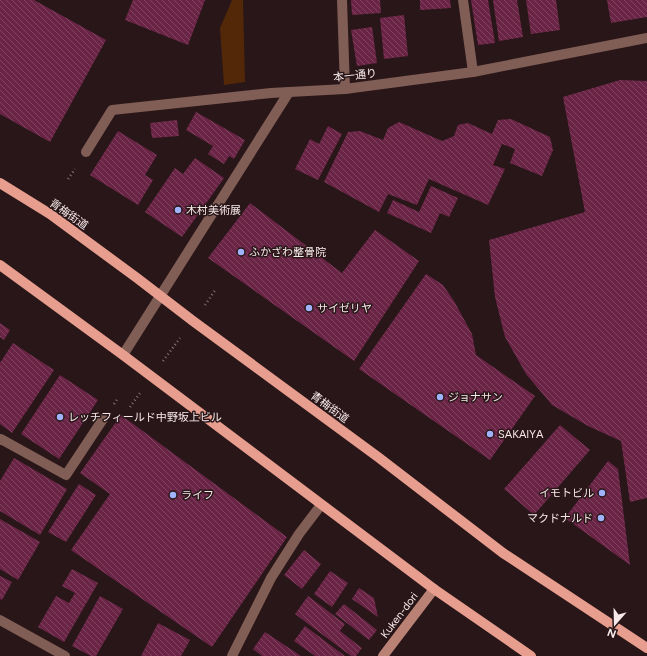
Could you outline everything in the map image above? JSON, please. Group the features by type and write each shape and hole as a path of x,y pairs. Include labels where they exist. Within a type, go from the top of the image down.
{"main road":[{"name":"青梅街道","path":"0,183 50,214 193,321 378,456 503,552 647,648"},
{"path":"0,265 123,355 434,589 531,656"}],"street":[{"path":"342,0 344,90"},
{"path":"464,0 473,72"},
{"name":"本一通り","path":"86,152 112,110 289,92 344,90 473,72 647,38"},
{"path":"123,355 193,241 289,92"},
{"path":"0,439 66,475 103,419"},
{"path":"232,656 272,578 299,534 321,505"},
{"name":"Kuken-dori","path":"383,656 434,589"},
{"path":"0,620 65,656"}],"path":[{"path":"130,407 216,289"}],"shaded area":[{"path":"232,0 243,0 245,82 224,85 220,28"}],"building":[{"path":"0,0 34,0 106,40 50,142 0,114"},
{"path":"133,0 205,0 188,45 125,20"},
{"path":"351,0 380,0 381,13 352,15"},
{"path":"420,0 450,0 451,8 420,10"},
{"path":"471,0 488,0 495,43 478,45"},
{"path":"493,0 517,0 523,37 499,41"},
{"path":"526,0 556,0 560,30 531,34"},
{"path":"607,0 647,0 647,17 611,23"},
{"path":"404,15 408,56 384,59 380,18"},
{"path":"372,27 377,63 357,66 351,30"},
{"path":"620,80 647,81 647,498 630,502 621,441 588,426 552,405 526,374 505,337 495,297 489,240 585,212 563,97"},
{"path":"196,112 245,140 234,159 229,156 224,164 208,154 213,146 186,130"},
{"path":"511,119 550,137 553,150 542,176 510,163 515,149 502,144 493,165 505,169 488,205 429,179 417,205 388,194 379,212 324,182 348,132 360,131 383,140 388,128 399,122 442,141 454,136 458,125 468,123 492,134 498,120"},
{"path":"177,120 179,136 152,138 150,123"},
{"path":"328,126 342,134 318,180 295,169 310,139 319,144"},
{"path":"118,131 157,155 145,175 153,180 138,205 90,175"},
{"path":"195,158 224,178 182,237 145,212 175,168 183,174"},
{"path":"431,186 458,198 449,217 440,213 431,233 387,213 393,200 419,212"},
{"path":"250,203 342,273 375,230 419,261 354,361 208,258"},
{"path":"426,274 443,285 454,301 472,334 476,355 535,396 490,460 359,369"},
{"path":"0,323 10,330 4,340 0,337"},
{"path":"13,343 54,370 12,433 0,424 0,363"},
{"name":"レッチフィールド中野坂上ビル","path":"60,375 98,400 59,459 21,434"},
{"path":"121,415 287,537 212,647 71,550 110,494 80,473"},
{"path":"560,425 590,450 534,515 504,489"},
{"path":"14,458 67,489 40,535 0,511 0,481"},
{"name":"イモトビル","path":"608,461 618,469 630,565 565,518"},
{"path":"79,484 96,495 66,542 48,532"},
{"path":"0,519 40,542 18,580 0,569"},
{"path":"304,550 321,564 302,589 284,575"},
{"path":"72,569 98,583 64,642 38,627 56,596 69,603 75,593 62,586"},
{"path":"330,571 348,583 332,607 314,594"},
{"path":"0,576 12,582 2,600 0,599"},
{"path":"359,588 374,598 378,617 352,599"},
{"path":"100,596 123,609 96,656 91,656 72,646"},
{"path":"308,596 345,624 340,631 362,648 356,656 351,656 295,614"},
{"path":"344,604 377,630 369,640 335,614"},
{"path":"158,623 190,640 181,656 141,656"},
{"path":"305,626 345,656 315,656 294,641"},
{"path":"265,632 301,656 262,656 253,649"}],"place":[{"name":"木村美術展","path":"178,210"},
{"name":"ふかざわ整骨院","path":"241,252"},
{"name":"サイゼリヤ","path":"309,308"},
{"name":"ジョナサン","path":"440,397"},
{"name":"レッチフィールド中野坂上ビル","path":"60,417"},
{"name":"SAKAIYA","path":"490,434"},
{"name":"イモトビル","path":"602,493"},
{"name":"ライフ","path":"173,495"},
{"name":"マクドナルド","path":"601,518"}]}
